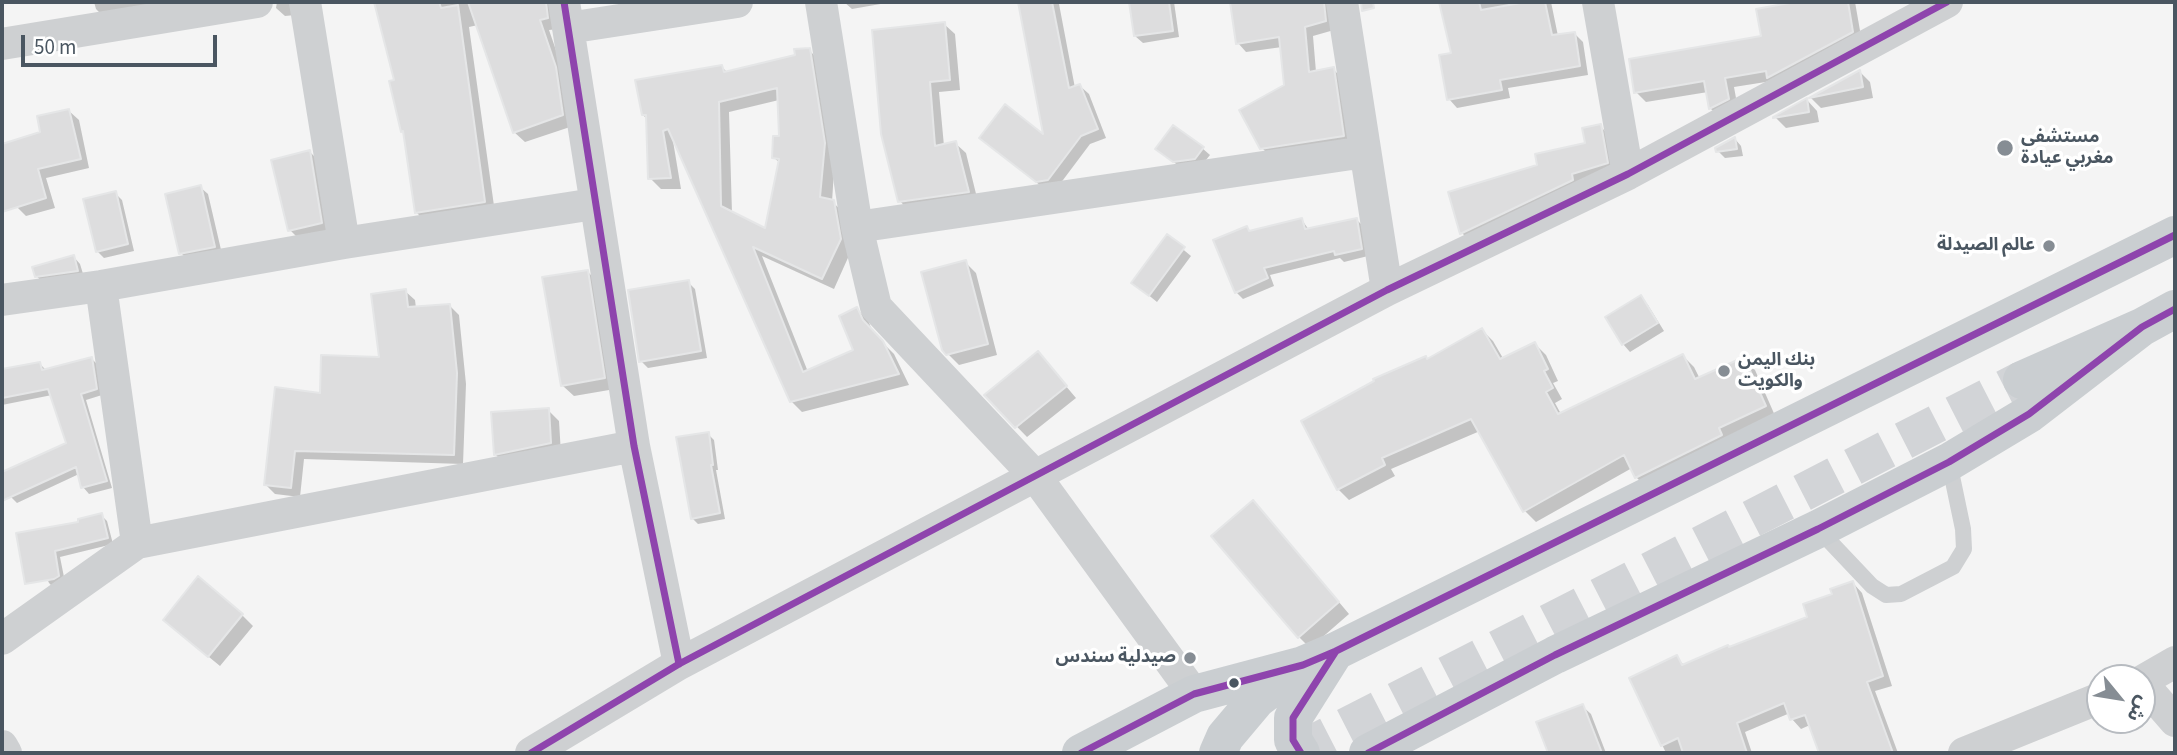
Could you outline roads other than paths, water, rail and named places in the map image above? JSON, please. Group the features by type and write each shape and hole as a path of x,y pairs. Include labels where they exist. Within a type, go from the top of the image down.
{"main road":[{"path":"1218,753 1225,737 1257,699 1319,658 2175,234"},
{"path":"2022,380 2142,327 2175,309"},
{"path":"1368,753 1414,739 1555,655 1818,529 1949,462 2029,414 2142,327"},
{"path":"1081,753 1194,694 1319,658"},
{"path":"1301,753 1293,740 1293,718 1319,658"}],"street":[{"path":"2,44 257,2"},
{"path":"305,2 344,243"},
{"path":"679,664 634,446 566,15 737,2"},
{"path":"821,2 856,227 876,307 1035,477 1194,694"},
{"path":"1342,2 1387,290"},
{"path":"1598,2 1628,174"},
{"path":"531,753 679,664 1387,290 1628,174 1947,2"},
{"path":"856,227 1365,152"},
{"path":"2,300 594,204"},
{"path":"101,286 137,543"},
{"path":"2,639 137,543 634,446"},
{"path":"2156,674 2175,662"},
{"path":"2156,699 2175,722"},
{"path":"1964,753 2086,704"},
{"path":"2,746 6,753"}],"lane":[{"path":"1818,529 1872,586 1886,595 1901,594 1953,568 1964,549 1963,529 1949,462"}],"tunnel":[{"path":"1295,753 2022,380"}],"place":[{"name":"مستشفى مغربي عيادة","path":"2005,148"},
{"name":"عالم الصيدلة","path":"2049,246"},
{"name":"بنك اليمن والكويت","path":"1724,371"},
{"name":"صيدلية سندس","path":"1190,658"}]}
